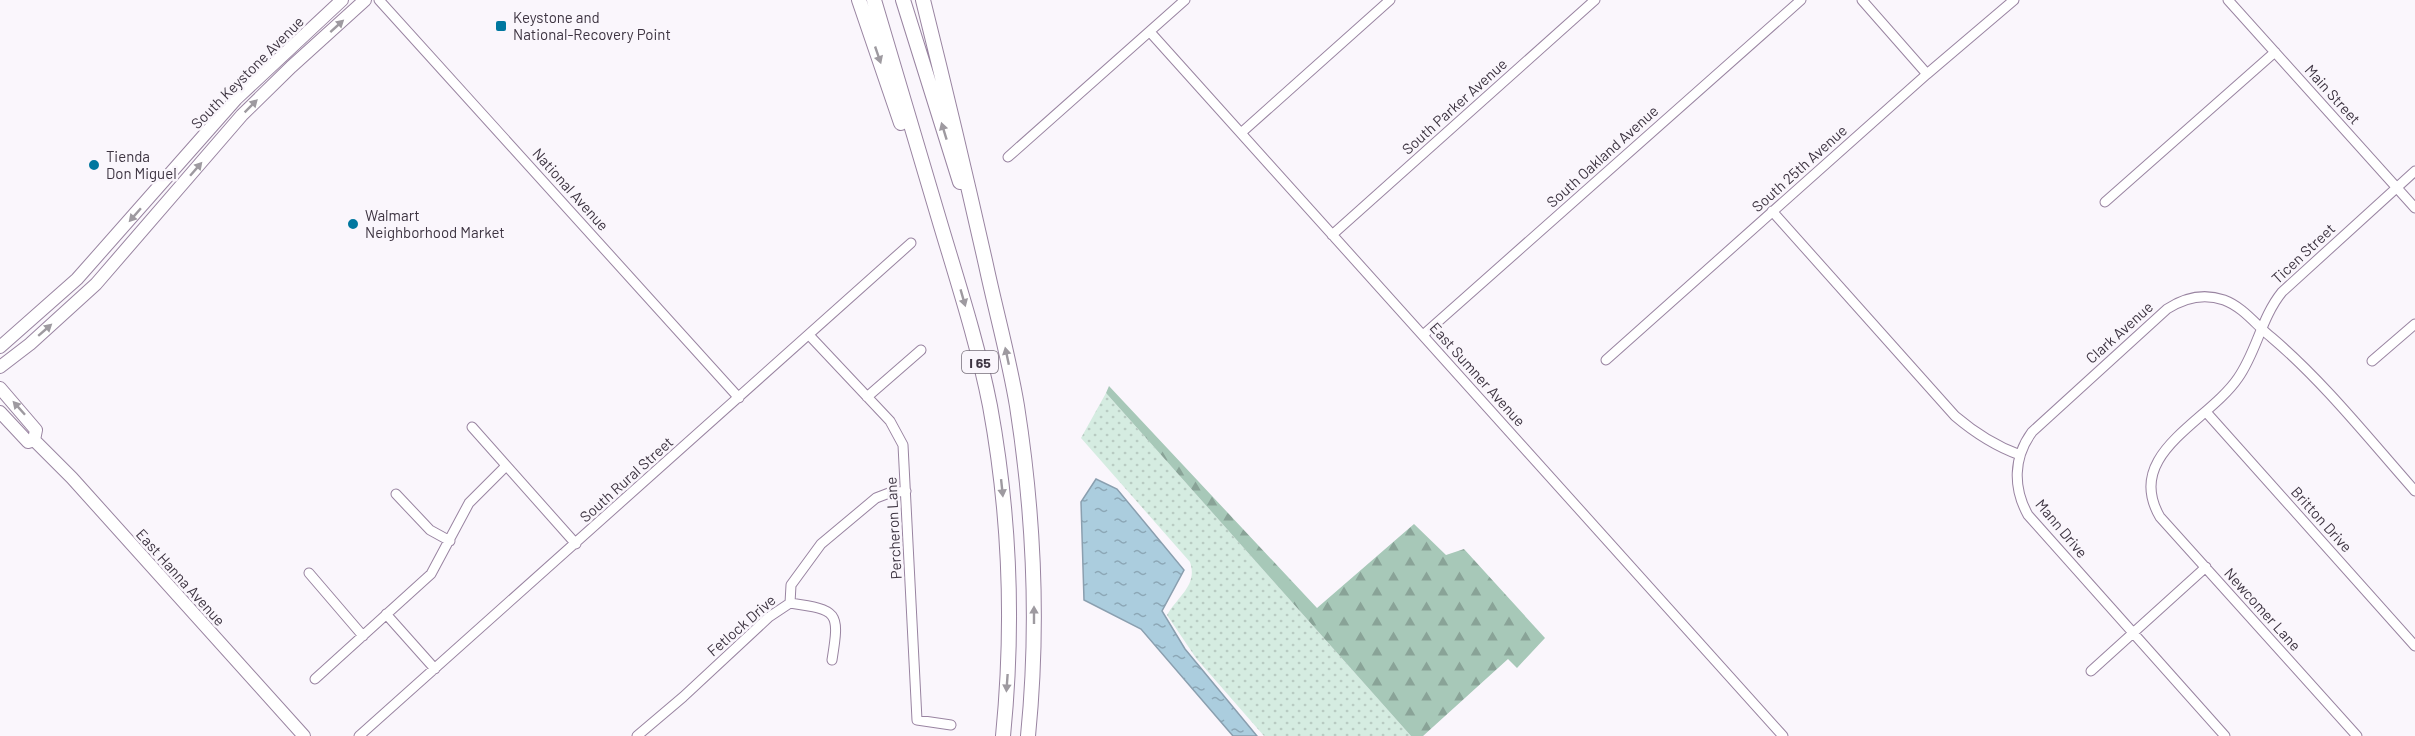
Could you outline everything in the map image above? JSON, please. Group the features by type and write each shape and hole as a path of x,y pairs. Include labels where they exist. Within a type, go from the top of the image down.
{"highway":[{"path":"859,0 955,273"},
{"name":"I 65","path":"874,0 984,378 1002,488 1010,598 1008,674 1003,736"},
{"name":"I 65","path":"903,0 986,267 1017,405 1030,516 1034,621 1028,736"},
{"path":"923,0 956,130 986,267"}],"main road":[{"name":"South Keystone Avenue","path":"0,347 77,279 250,85 342,0"},
{"name":"South Keystone Avenue","path":"0,367 30,344 96,284 242,115 365,0"},
{"path":"167,178 179,188"},
{"name":"East Hanna Avenue","path":"0,387 36,430 34,441"},
{"name":"East Hanna Avenue","path":"0,412 28,442 34,441"},
{"name":"East Hanna Avenue","path":"34,441 72,478 304,736"}],"street":[{"name":"National Avenue","path":"379,0 739,398"},
{"path":"1008,157 1185,0"},
{"path":"1241,133 1390,0"},
{"name":"South Parker Avenue","path":"1332,235 1595,0"},
{"name":"South Oakland Avenue","path":"1423,335 1801,0"},
{"path":"1862,0 1927,74"},
{"name":"South 25th Avenue","path":"1606,360 2013,0"},
{"name":"Main Street","path":"2228,0 2415,208"},
{"name":"East Sumner Avenue","path":"1149,32 1783,736"},
{"path":"2105,202 2275,52"},
{"name":"Ticen Street","path":"2152,498 2150,481 2157,460 2228,392 2240,376 2272,306 2285,289 2415,171"},
{"path":"1772,212 1955,416 1980,436 2019,455"},
{"name":"South Rural Street","path":"359,736 911,243"},
{"name":"Clark Avenue","path":"2019,455 2027,438 2039,423 2165,311 2175,304 2197,297 2223,300 2241,310 2306,370 2415,491"},
{"path":"2372,361 2415,324"},
{"name":"Percheron Lane","path":"809,335 890,422 903,445 917,720 951,725"},
{"path":"867,397 921,350"},
{"name":"Britton Drive","path":"2206,412 2415,646"},
{"path":"472,427 576,544"},
{"name":"Mann Drive","path":"2019,455 2016,472 2018,488 2028,515 2225,736"},
{"path":"315,679 434,571 473,498 506,466"},
{"name":"Fetlock Drive","path":"637,736 692,689 769,616 790,603 791,585 822,544 876,498 889,493 906,491"},
{"path":"396,494 430,530 450,541"},
{"name":"Newcomer Lane","path":"2152,498 2160,517 2357,736"},
{"path":"2091,671 2206,567"},
{"path":"309,573 363,636"},
{"path":"790,603 820,607 833,616 837,628 832,660"},
{"path":"387,614 435,669"}],"green space":[{"path":"1109,386 1317,608 1414,524 1446,555 1464,549 1545,638 1517,668 1508,659 1423,736 1411,736 1106,393"},
{"path":"1106,393 1411,736 1264,736 1196,658 1167,615 1189,584 1192,570 1190,562 1081,438"}],"water":[{"path":"1096,479 1117,489 1184,570 1162,611 1185,649 1257,736 1233,736 1141,629 1084,600 1081,502"}],"place":[{"name":"Keystone and National-Recovery Point","path":"501,26"},
{"name":"Tienda Don Miguel","path":"94,165"},
{"name":"Walmart Neighborhood Market","path":"353,224"}]}
